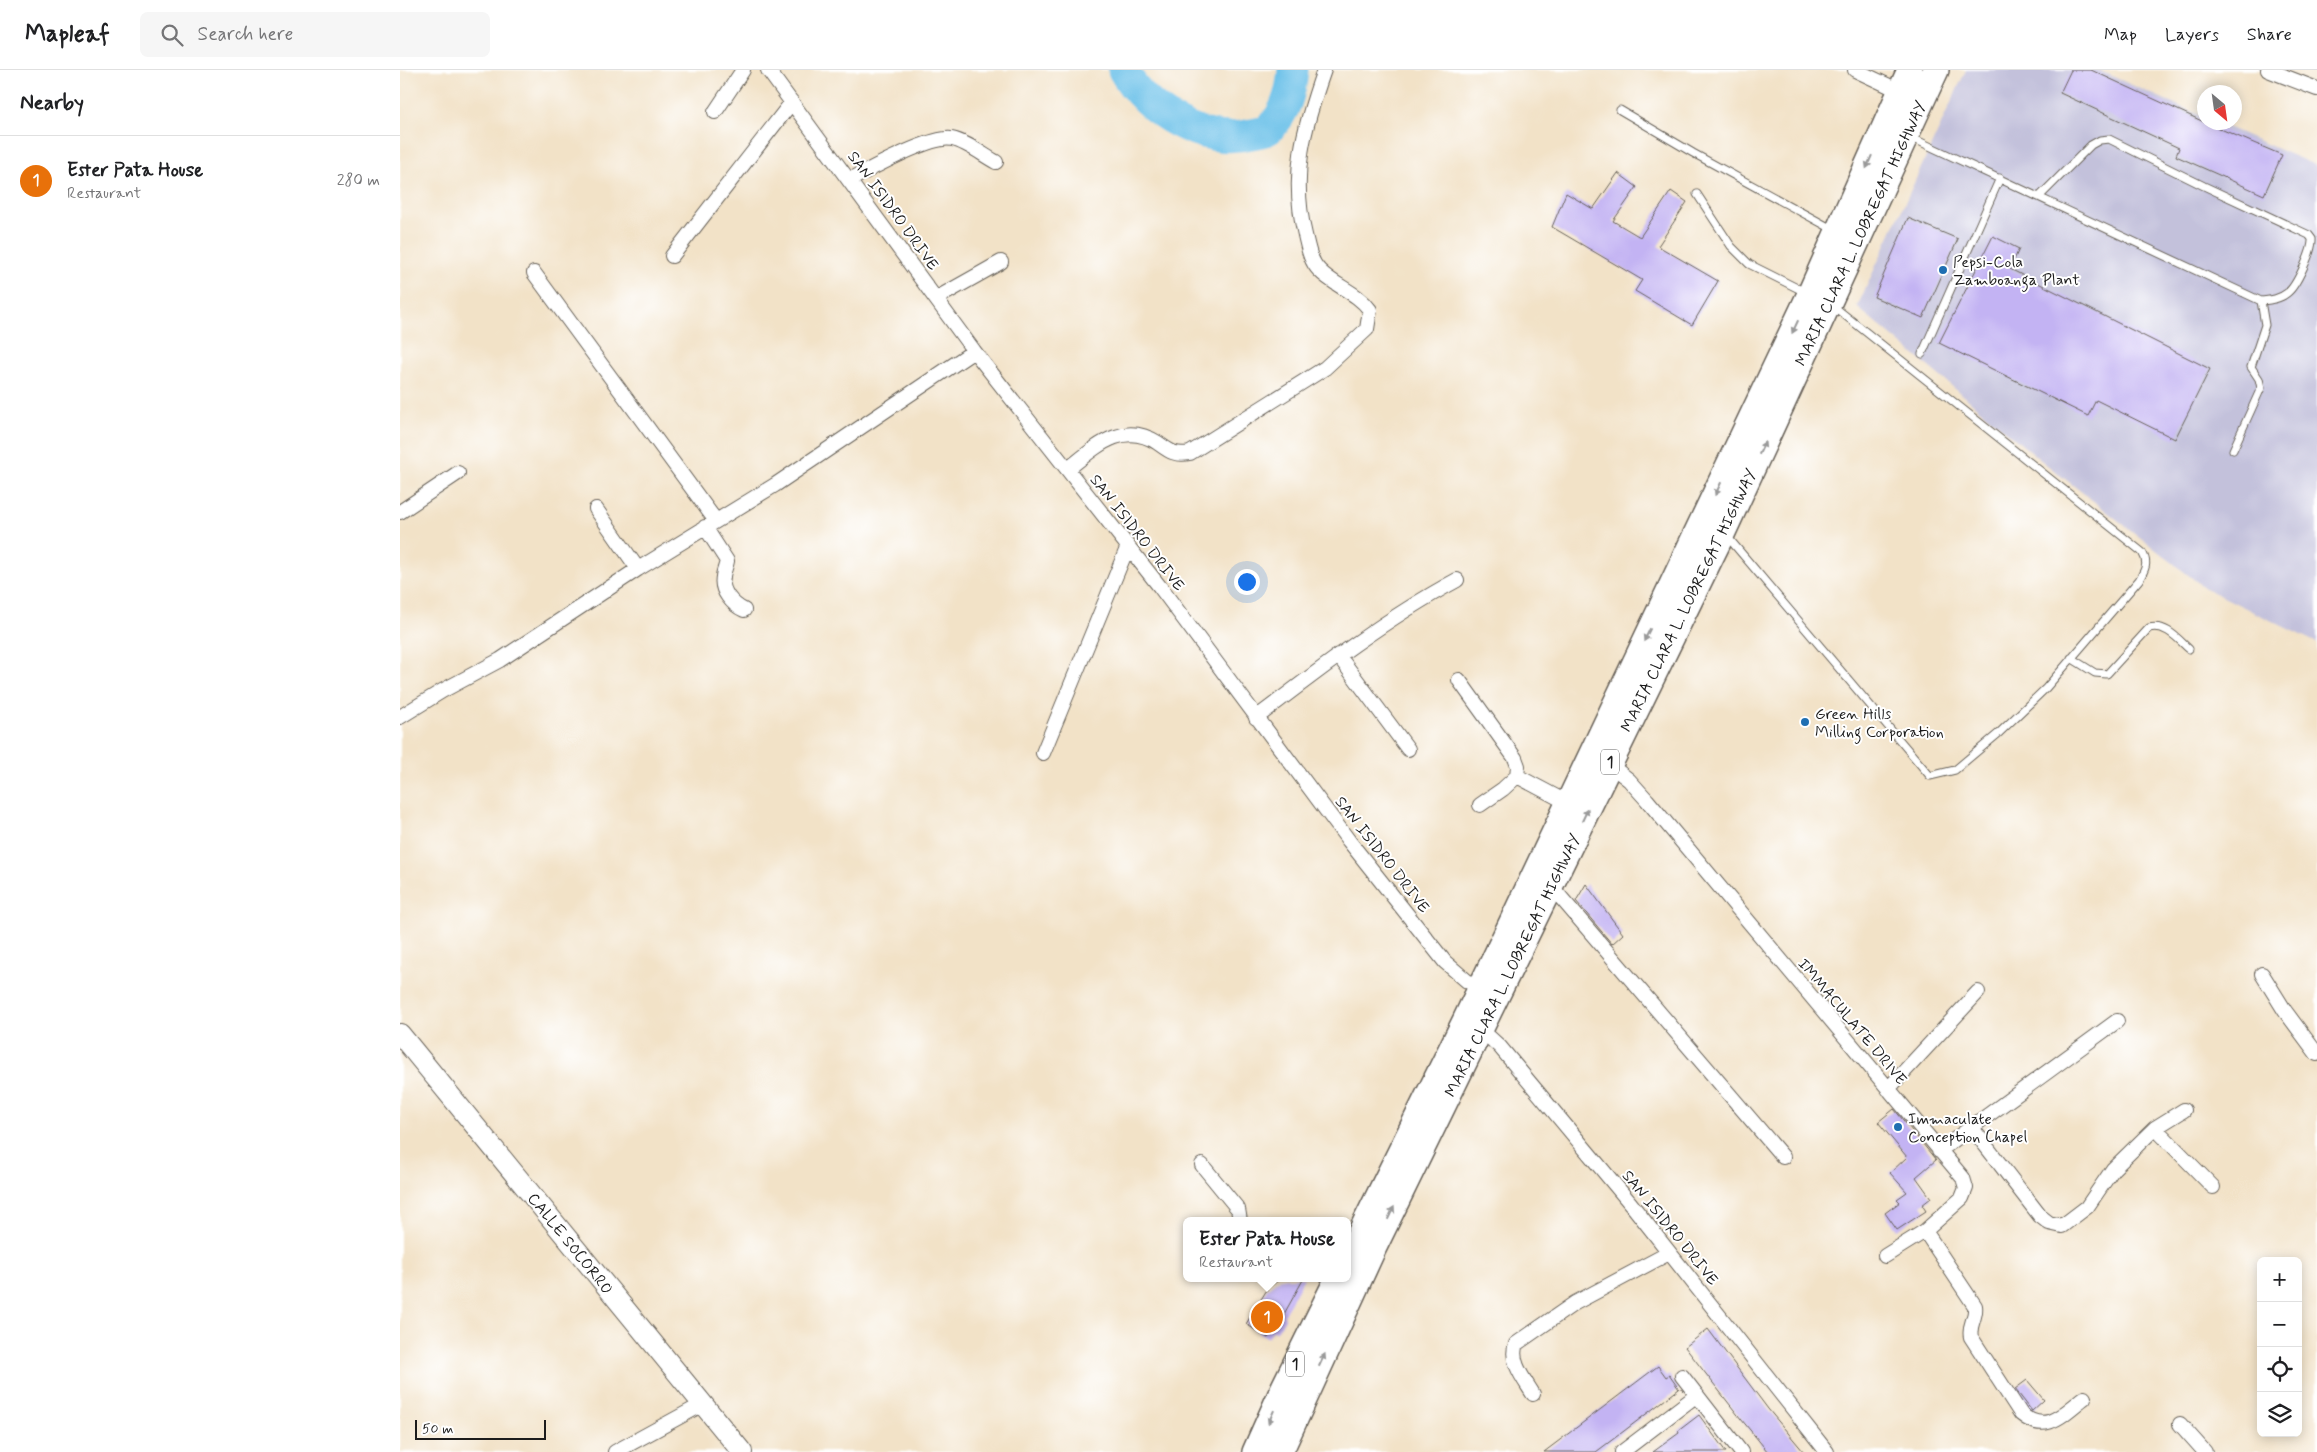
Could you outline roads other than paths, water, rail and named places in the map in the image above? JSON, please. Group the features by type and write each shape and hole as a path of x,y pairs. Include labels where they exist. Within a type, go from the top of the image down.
{"highway":[{"name":"MARIA CLARA L. LOBREGAT HIGHWAY","path":"1820,298 1839,232 1895,130 1936,70"},
{"name":"MARIA CLARA L. LOBREGAT HIGHWAY","path":"1489,992 1551,886 1600,759 1713,526 1820,298 1895,130 1905,81"},
{"name":"MARIA CLARA L. LOBREGAT HIGHWAY","path":"1255,1452 1295,1391 1374,1247 1489,992 1568,803 1600,759"},
{"name":"MARIA CLARA L. LOBREGAT HIGHWAY","path":"1351,1244 1474,1025"},
{"name":"MARIA CLARA L. LOBREGAT HIGHWAY","path":"1280,1452 1295,1391 1336,1282"}],"street":[{"path":"715,112 743,70"},
{"name":"SAN ISIDRO DRIVE","path":"768,70 974,351 1128,546 1256,718 1434,949 1454,971 1489,992"},
{"path":"1068,469 1093,451 1125,433 1141,434 1175,454 1190,454 1325,368 1367,330 1370,310 1363,301 1319,271 1312,262 1298,209 1302,138 1324,70"},
{"path":"1855,70 1905,81"},
{"path":"2268,70 2317,89"},
{"path":"672,256 792,102"},
{"path":"850,180 882,163 941,138 953,139 996,162"},
{"path":"937,298 1001,262"},
{"path":"534,273 710,524 727,561 722,579 729,598 736,606 744,610"},
{"path":"400,716 500,660 638,568 774,486 974,351"},
{"path":"400,512 458,473"},
{"path":"596,509 638,568"},
{"path":"1043,753 1128,546"},
{"path":"1256,718 1338,655 1431,594 1457,580"},
{"path":"1338,655 1408,749"},
{"path":"1459,680 1518,766 1517,776 1503,790 1480,805"},
{"name":"IMMACULATE DRIVE","path":"1600,759 1629,780 1647,800 1963,1178 1966,1188 1962,1198 1925,1231"},
{"path":"1517,776 1568,803"},
{"path":"1551,886 1783,1157"},
{"path":"2262,974 2312,1037 2317,1054"},
{"path":"1888,1089 1978,992"},
{"path":"1939,1151 2117,1021"},
{"name":"SAN ISIDRO DRIVE","path":"1474,1025 1512,1060 1827,1452"},
{"name":"CALLE SOCORRO","path":"400,1034 742,1452"},
{"path":"1972,1128 2040,1216 2049,1223 2062,1226 2087,1207 2113,1169 2155,1128 2184,1110"},
{"path":"2155,1128 2213,1188"},
{"path":"1202,1165 1238,1208 1239,1217"},
{"path":"1885,1256 1925,1231 1975,1306 1975,1315 1970,1326 1971,1337 2020,1414 2029,1420 2047,1423 2057,1419 2084,1398"},
{"path":"1533,1394 1515,1361 1513,1352 1516,1344 1575,1303 1669,1253"},
{"path":"1682,1376 1741,1452"},
{"path":"1622,1452 1697,1395"},
{"path":"615,1452 703,1404"},
{"path":"2180,1424 2205,1452"}],"lane":[{"path":"1620,110 1693,153 1839,232"},
{"path":"1895,130 2261,301 2280,297 2290,290 2311,250 2312,239 2309,234 2204,186 2109,139 2100,140 2091,145 2039,197"},
{"path":"1922,354 2000,178"},
{"path":"1697,194 1731,246 1749,264 1820,298 2142,552 2146,559 2146,568 2140,580 2046,688 1955,770 1930,776 1713,526"},
{"path":"2233,450 2261,388 2259,379 2251,367 2265,325 2261,301"},
{"path":"2071,658 2095,673 2107,674 2150,628 2156,627 2166,629 2190,649"}],"waterway":[{"path":"1123,70 1146,100 1178,123 1195,131 1233,137 1265,131 1275,123 1287,102 1293,70"}],"place":[{"name":"Pepsi-Cola Zamboanga Plant","path":"1943,270"},
{"name":"Green Hills Milling Corporation","path":"1805,722"},
{"name":"Immaculate Conception Chapel","path":"1898,1127"},
{"name":"Ester Pata House","path":"1267,1317"}]}
